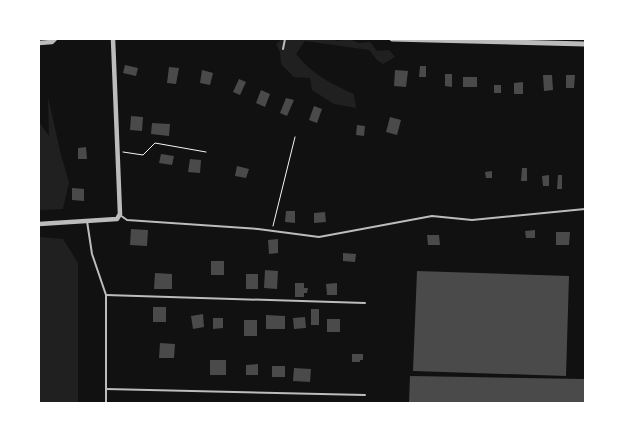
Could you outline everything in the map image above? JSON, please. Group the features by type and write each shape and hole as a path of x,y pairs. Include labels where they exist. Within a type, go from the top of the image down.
{"street":[{"path":"39,42 46,43 55,39"},
{"path":"39,224 117,219 120,214 113,39"},
{"path":"392,39 585,44"}],"lane":[{"path":"283,49 285,39"},
{"path":"120,214 127,220 258,229 319,237 432,216 472,220 585,209"},
{"path":"87,221 92,254 106,295 106,403"},
{"path":"106,295 365,303"},
{"path":"106,389 365,395"}],"path":[{"path":"271,232 295,137"},
{"path":"117,152 143,155 155,143 206,152"}],"shaded area":[{"path":"282,39 333,39 337,41 350,39 358,43 370,42 377,51 389,50 395,57 383,64 369,50 305,41 296,54 322,78 354,94 356,108 334,104 312,90 310,78 294,77 281,64 280,52 276,44"},
{"path":"48,97 69,182 63,209 39,210 39,122 49,136"},
{"path":"39,237 63,239 78,263 78,403 39,403"}],"building":[{"path":"125,65 138,68 136,76 123,73"},
{"path":"420,66 426,66 426,77 419,77"},
{"path":"169,67 179,68 176,84 167,83"},
{"path":"202,70 213,73 210,85 200,83"},
{"path":"395,70 408,71 406,87 394,86"},
{"path":"445,74 452,74 452,87 445,86"},
{"path":"543,75 552,75 553,90 544,91"},
{"path":"566,75 575,75 574,88 566,88"},
{"path":"463,77 477,77 477,87 463,87"},
{"path":"239,79 246,82 240,95 233,92"},
{"path":"523,82 523,94 514,94 514,83"},
{"path":"494,85 501,85 501,93 494,93"},
{"path":"261,90 270,94 265,107 256,103"},
{"path":"286,98 294,100 287,116 280,113"},
{"path":"314,106 322,109 317,123 309,120"},
{"path":"131,116 143,117 142,131 130,130"},
{"path":"390,117 401,120 397,135 386,132"},
{"path":"152,123 170,124 169,136 151,134"},
{"path":"357,125 365,126 364,136 356,135"},
{"path":"86,147 87,159 78,159 78,148"},
{"path":"161,154 174,156 172,165 159,163"},
{"path":"190,159 201,160 200,173 188,172"},
{"path":"237,166 249,169 246,178 235,176"},
{"path":"522,168 527,168 527,181 521,181"},
{"path":"492,171 492,178 486,178 485,172"},
{"path":"549,175 549,186 543,186 542,176"},
{"path":"558,175 562,175 562,189 557,189"},
{"path":"72,188 84,189 84,201 72,200"},
{"path":"286,211 295,211 295,223 285,222"},
{"path":"325,212 326,222 314,223 314,213"},
{"path":"131,229 148,230 147,246 130,245"},
{"path":"535,230 535,238 526,238 525,231"},
{"path":"556,232 570,232 569,245 556,245"},
{"path":"427,235 439,235 440,245 428,245"},
{"path":"278,239 278,253 269,254 268,240"},
{"path":"343,253 356,254 355,262 343,261"},
{"path":"211,261 224,261 224,275 211,275"},
{"path":"265,270 278,271 277,289 264,288"},
{"path":"417,271 569,276 566,376 413,371"},
{"path":"155,273 172,274 172,289 154,289"},
{"path":"246,274 258,274 258,289 246,289"},
{"path":"295,283 304,283 304,288 308,288 307,293 304,293 304,297 295,297"},
{"path":"337,283 337,295 327,295 326,284"},
{"path":"153,307 166,307 166,322 153,322"},
{"path":"311,309 319,309 319,325 311,325"},
{"path":"203,314 204,327 193,329 191,316"},
{"path":"266,315 285,316 285,329 266,329"},
{"path":"305,317 306,328 294,329 293,318"},
{"path":"213,318 223,318 223,328 213,329"},
{"path":"327,319 340,319 340,332 327,332"},
{"path":"244,320 257,320 257,336 244,336"},
{"path":"160,343 175,344 174,358 159,358"},
{"path":"352,354 363,354 363,360 352,362"},
{"path":"210,360 226,360 226,375 210,375"},
{"path":"258,364 258,375 246,375 246,365"},
{"path":"272,366 285,366 285,377 272,377"},
{"path":"294,368 311,369 310,382 293,381"},
{"path":"410,376 585,379 585,403 409,403"}]}
